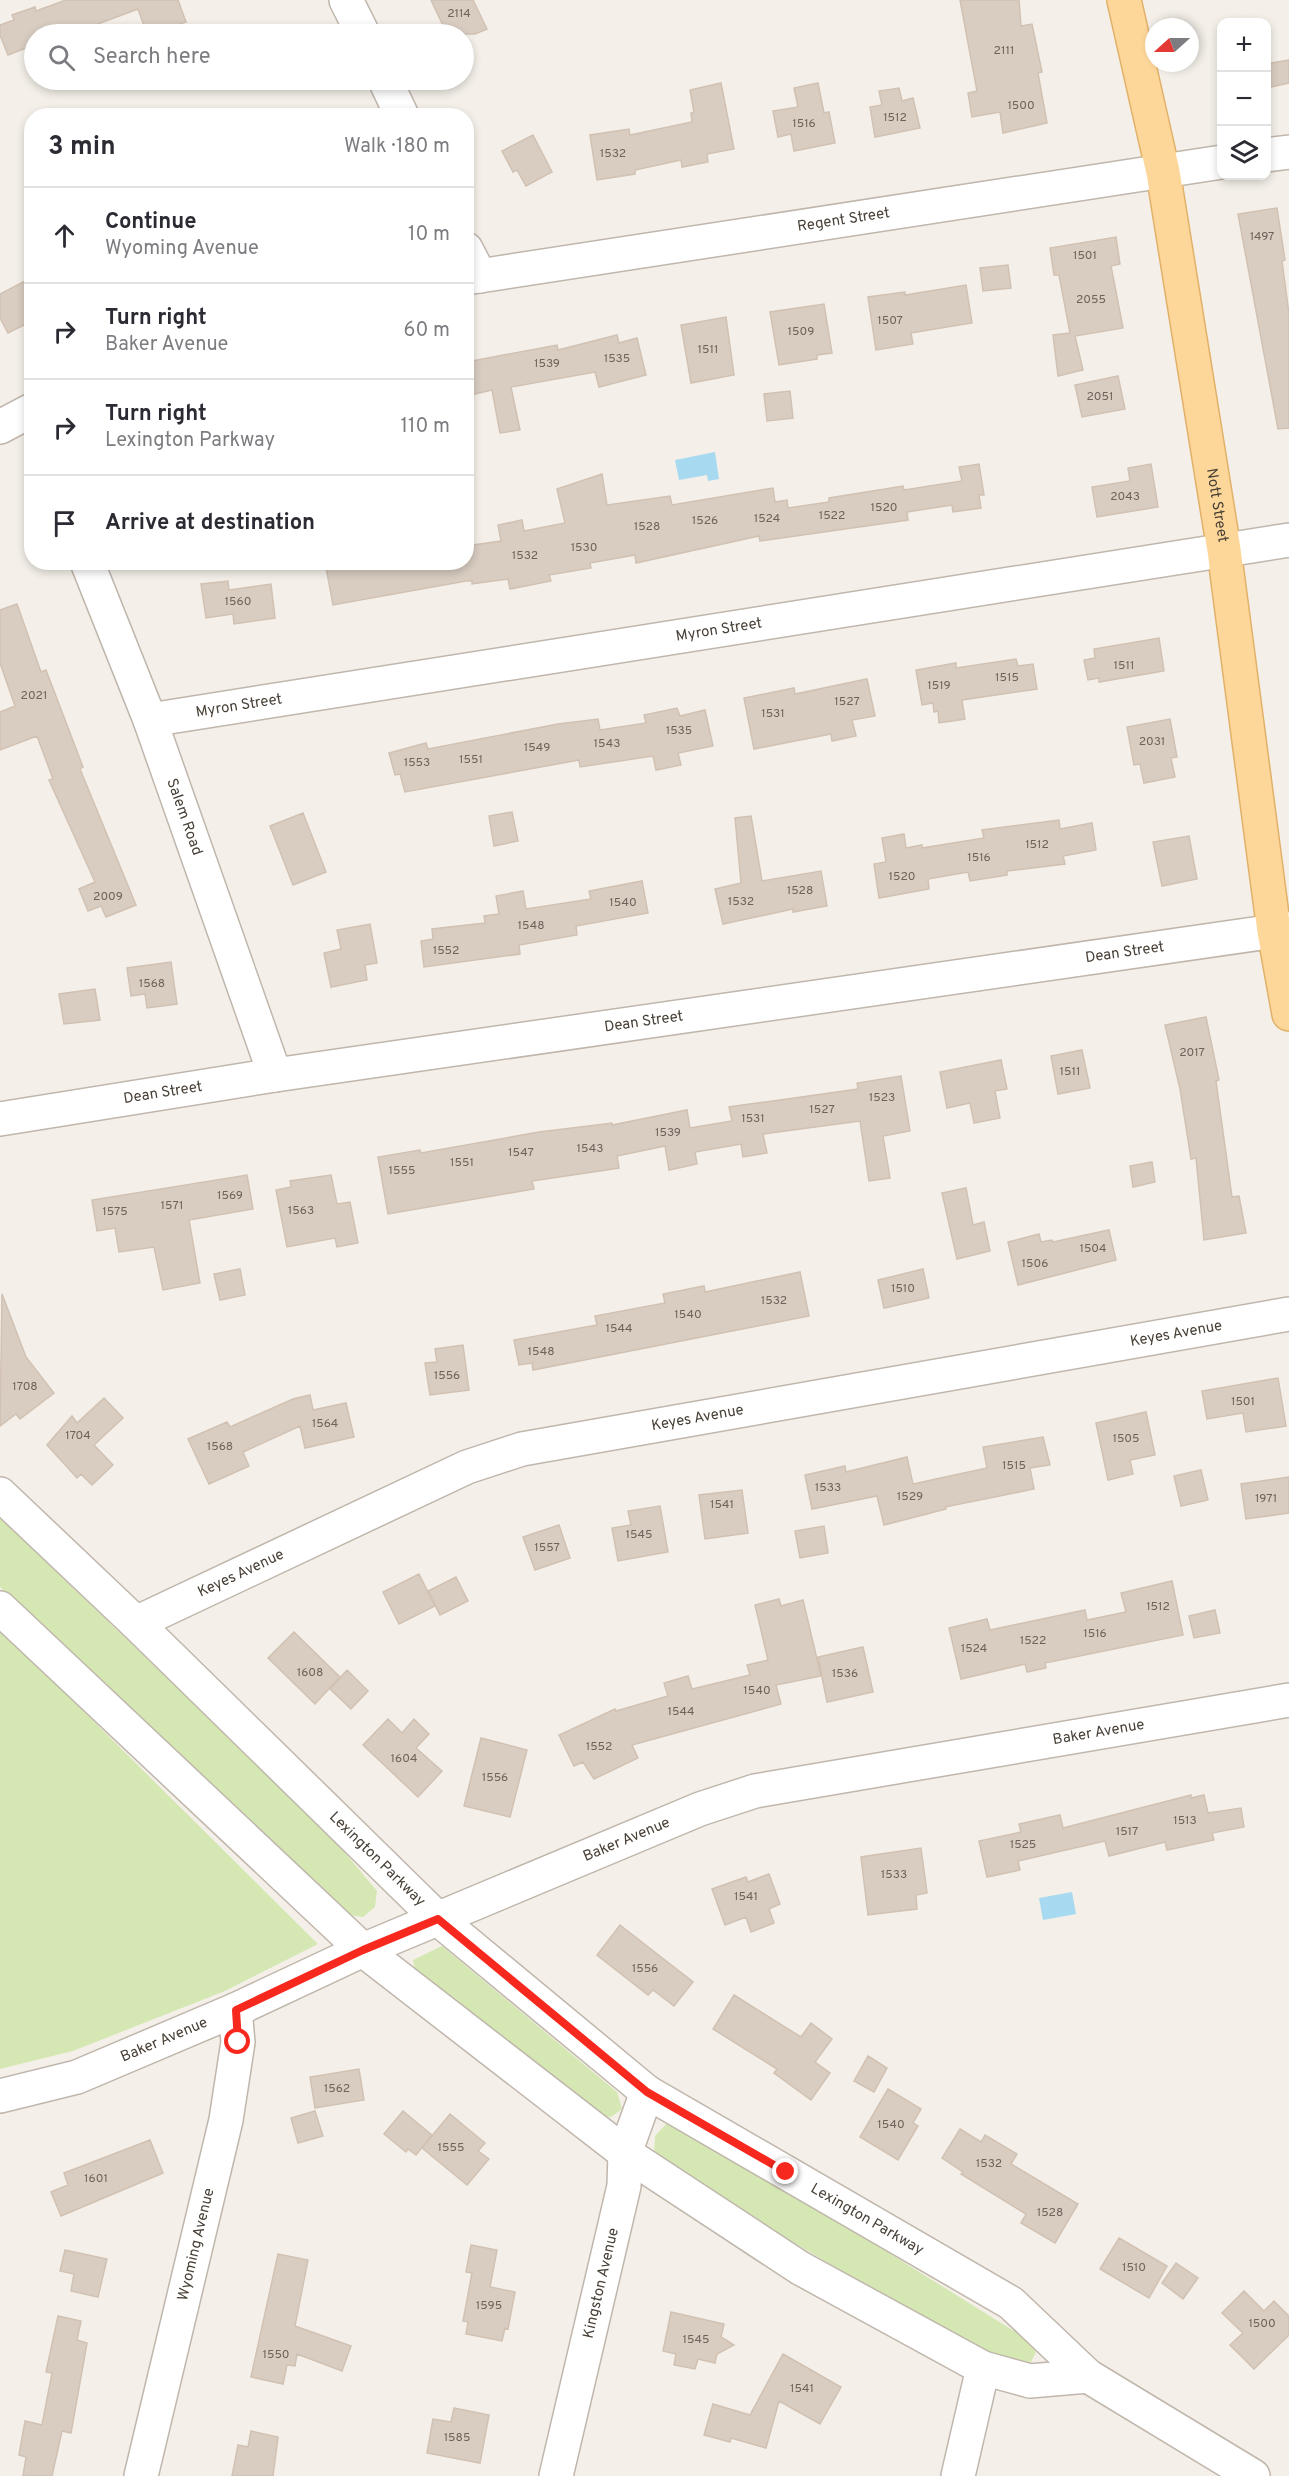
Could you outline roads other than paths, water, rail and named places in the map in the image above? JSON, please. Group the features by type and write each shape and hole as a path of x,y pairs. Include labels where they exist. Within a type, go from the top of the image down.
{"main road":[{"name":"Nott Street","path":"1124,0 1163,172 1224,550 1281,930 1289,1014"}],"street":[{"path":"346,0 358,24"},
{"path":"390,90 398,108"},
{"path":"1271,154 1289,152"},
{"name":"Regent Street","path":"474,268 1217,163"},
{"name":"Myron Street","path":"150,720 1289,540"},
{"name":"Salem Road","path":"90,570 150,720 275,1075"},
{"name":"Dean Street","path":"0,1119 275,1075 1281,930"},
{"name":"Keyes Avenue","path":"136,1623 467,1467 522,1449 1289,1314"},
{"name":"Lexington Parkway","path":"0,1494 136,1623 438,1919 647,2092 1011,2302 1088,2376 1252,2476"},
{"path":"0,1608 363,1950 625,2153 800,2268 983,2368 1030,2381 1088,2376"},
{"name":"Baker Avenue","path":"0,2096 77,2077 236,2010 363,1950 700,1809 755,1791 1289,1700"},
{"name":"Wyoming Avenue","path":"141,2476 226,2120 238,2042 236,2010"},
{"name":"Kingston Avenue","path":"556,2476 624,2186 625,2153 647,2092"},
{"path":"958,2476 983,2368"}],"water":[{"path":"715,452 719,479 708,481 707,475 679,480 675,460"},
{"path":"1072,1892 1076,1914 1043,1920 1039,1898"}]}
